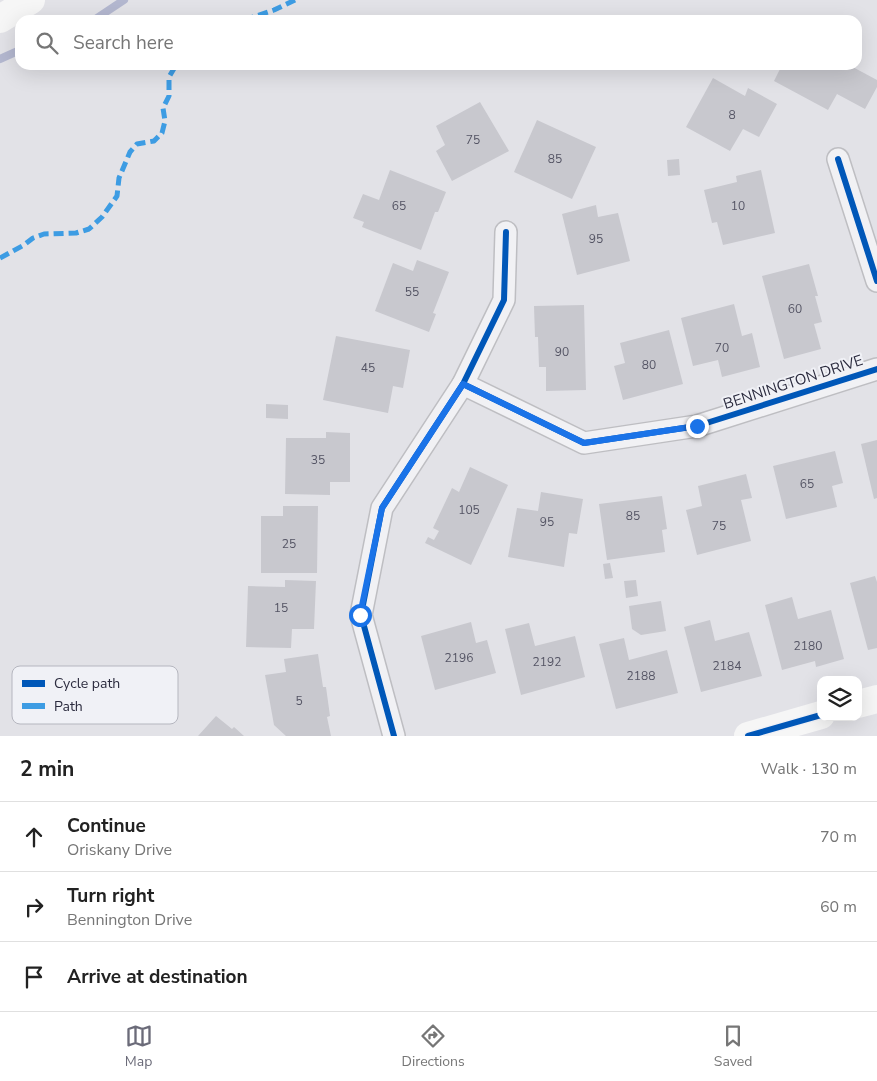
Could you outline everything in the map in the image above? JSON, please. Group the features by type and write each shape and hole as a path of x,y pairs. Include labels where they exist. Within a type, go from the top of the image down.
{"street":[{"path":"0,19 32,0"},
{"path":"838,159 877,281"},
{"path":"394,736 360,615 382,508 463,384 504,300 506,232"},
{"name":"BENNINGTON DRIVE","path":"463,384 584,443 697,426 877,369"},
{"path":"862,703 877,699"},
{"path":"748,736 817,716"}],"building":[{"path":"780,70 858,70 877,80 877,87 865,109 837,94 828,110 774,81"},
{"path":"713,78 745,96 748,88 777,104 759,137 743,129 730,151 686,127"},
{"path":"480,102 509,151 452,181 436,151 445,145 436,126"},
{"path":"537,120 596,147 572,199 514,172"},
{"path":"679,159 680,175 668,176 667,160"},
{"path":"390,170 446,192 438,212 435,212 421,250 362,227 364,222 353,218 363,194 379,200"},
{"path":"761,170 775,233 723,245 717,222 712,223 704,190 737,182 736,176"},
{"path":"596,205 598,217 618,213 630,261 577,275 562,214"},
{"path":"417,260 449,272 433,313 436,314 429,332 375,311 393,263 413,271"},
{"path":"809,264 818,296 815,296 822,322 814,324 821,349 784,359 762,276"},
{"path":"734,304 742,336 752,333 760,367 722,377 718,360 693,366 681,318"},
{"path":"584,305 586,390 546,391 546,367 539,367 538,337 535,337 534,306"},
{"path":"669,330 683,384 623,400 614,366 625,363 620,343"},
{"path":"336,336 410,350 403,388 393,386 388,413 323,400"},
{"path":"266,404 288,405 288,419 266,418"},
{"path":"326,432 350,433 350,482 330,482 330,495 285,494 286,438 326,438"},
{"path":"877,440 877,498 874,499 861,444"},
{"path":"835,451 843,483 832,486 837,507 786,519 773,466"},
{"path":"470,467 508,485 471,565 425,543 428,537 434,540 439,531 433,528 452,488 459,492"},
{"path":"746,474 752,498 741,500 751,541 697,555 686,510 702,506 698,486"},
{"path":"541,492 583,499 577,534 569,533 564,567 508,557 517,508 538,511"},
{"path":"662,496 667,529 662,530 665,552 607,560 599,504"},
{"path":"283,506 318,506 317,573 261,573 261,516 283,516"},
{"path":"610,563 613,578 605,579 603,564"},
{"path":"875,576 877,582 877,648 868,650 850,583"},
{"path":"285,580 316,581 314,629 292,629 291,648 246,647 248,586 285,587"},
{"path":"636,580 638,596 626,598 624,581"},
{"path":"792,597 798,619 831,610 844,659 816,667 815,661 782,670 765,605"},
{"path":"661,601 666,631 641,635 632,629 629,606"},
{"path":"710,620 715,641 749,632 762,676 701,692 684,627"},
{"path":"471,622 476,643 487,640 496,673 435,690 421,636"},
{"path":"529,623 535,646 575,636 585,677 521,695 505,629"},
{"path":"624,638 629,660 667,650 678,693 616,709 599,644"},
{"path":"318,654 323,687 326,687 330,716 327,717 331,736 286,736 274,725 265,675 286,672 284,659"},
{"path":"216,716 232,729 234,727 244,736 198,736"}],"waterway":[{"path":"102,15 124,0"},
{"path":"0,59 15,52"}],"marked path":[{"path":"259,15 295,0"},
{"path":"0,258 33,238 44,234 76,233 89,229 102,217 117,196 119,178 130,152 137,144 154,141 162,133 165,121 163,108 169,96 169,77 173,70"}],"cycle path":[{"path":"838,159 877,281"},
{"path":"394,736 361,615 382,508 463,384 504,300 506,232"},
{"path":"463,384 584,443 697,426 877,369"},
{"path":"748,736 817,716"}],"route":[{"path":"360,615 382,508 463,384 584,443 697,426"}]}
